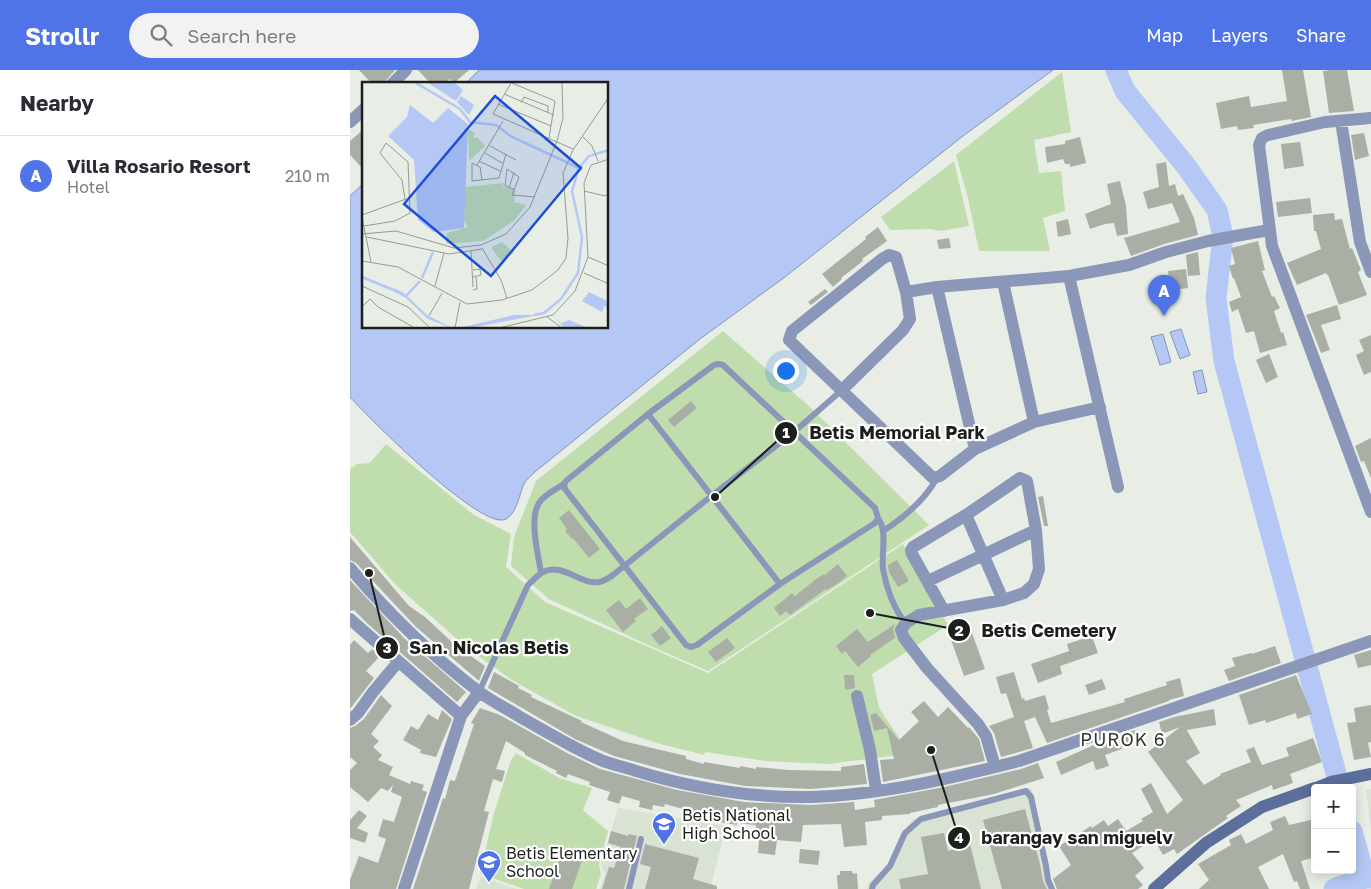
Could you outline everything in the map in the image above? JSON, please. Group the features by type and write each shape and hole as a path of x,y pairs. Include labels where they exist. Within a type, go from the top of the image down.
{"main road":[{"path":"1326,784 1367,774"},
{"path":"1154,889 1206,843 1262,807 1311,789"}],"street":[{"path":"350,122 362,111"},
{"path":"1371,118 1325,122 1268,135 1262,138 1259,145 1267,230 1371,512"},
{"path":"1341,122 1360,242 1371,272"},
{"path":"906,292 937,287 1069,276 1129,264 1208,241 1267,230"},
{"path":"842,390 903,330 910,319 906,292 896,257 889,255 792,331 789,340 933,478 937,478 975,449 1034,422 1100,407"},
{"path":"1069,276 1118,487"},
{"path":"1003,282 1034,422"},
{"path":"937,287 975,449"},
{"path":"944,610 911,550 913,547 966,516 1020,478 1028,481 1036,530 1039,569 1034,584 1024,593 1003,600 919,615 906,623 901,630 904,638 927,668 978,724 986,736 995,767"},
{"path":"966,516 1003,600"},
{"path":"928,581 1036,530"},
{"path":"350,568 397,621 479,692 551,735 604,761 656,777 707,788 757,794 811,797 921,785 995,767 1028,758 1371,641"},
{"path":"350,619 461,716"},
{"path":"350,720 358,713 398,662"},
{"path":"404,889 461,716 479,692"},
{"path":"857,696 870,750 876,790"}],"lane":[{"path":"541,572 535,532 538,504 546,495 564,484 648,414 714,365 718,364 723,365 875,508 883,530 884,569 890,593 899,614 906,623"},
{"path":"479,692 528,585 541,572 550,569 559,570 590,582 601,582 626,566 710,497 794,432 842,390"},
{"path":"648,414 710,497 780,584"},
{"path":"883,530 898,521 918,503 937,478"},
{"path":"564,484 564,489 686,645 691,647 697,646 780,584 875,524 878,518"},
{"path":"872,889 873,885 890,866 905,833 921,819 1026,791 1031,797 1048,880 1052,889"},
{"path":"629,889 640,840"}],"shaded area":[{"path":"1032,788 1051,882 1055,889 867,889 868,883 888,867 898,840 913,819"},
{"path":"1371,789 1371,830 1366,790"},
{"name":"Betis National High School","path":"618,808 726,826 710,889 600,889 605,874 601,864"},
{"name":"Betis Elementary School","path":"481,876 517,889 476,889"}],"green space":[{"path":"1062,72 1071,132 1034,140 1039,173 1061,171 1065,211 1043,218 1050,251 979,251 968,198 956,155"},
{"path":"954,161 969,226 941,231 930,229 890,230 881,217"},
{"path":"723,331 811,408 929,525 708,671 549,599 511,566 514,537 536,481"},
{"path":"386,444 474,515 511,534 506,567 545,602 708,673 903,544 948,625 872,674 879,708 911,756 891,756 828,764 765,761 705,752 704,755 657,743 576,716 512,680 467,648 396,585 350,532 350,469 357,464 370,463"},
{"path":"516,753 559,778 592,788 583,810 608,831 599,865 601,874 596,889 524,889 480,874 494,813 511,760"}],"water":[{"path":"479,70 1053,70 963,136 785,277 700,339 536,471 525,482 516,507 506,519 493,518 451,492 401,448 350,397 350,196 362,185 362,329 609,329 609,82 467,82"},
{"path":"1181,329 1190,355 1180,359 1170,332"},
{"path":"1163,334 1171,362 1160,365 1151,337"},
{"path":"1202,370 1207,392 1198,394 1193,372"}],"building":[{"path":"359,70 395,70 385,82 370,82"},
{"path":"418,70 469,70 455,82 450,79 446,82 429,82"},
{"path":"1282,70 1303,70 1311,117 1253,125 1254,128 1238,130 1237,126 1221,129 1216,103 1249,96 1251,107 1287,101"},
{"path":"1347,70 1354,111 1329,113 1323,71"},
{"path":"362,131 362,168 350,155 350,141"},
{"path":"1364,133 1369,156 1355,160 1351,135"},
{"path":"1080,137 1086,163 1070,167 1070,164 1065,164 1063,159 1047,163 1045,147 1065,144 1065,141"},
{"path":"1300,142 1304,166 1284,169 1281,144"},
{"path":"1166,162 1169,186 1175,184 1178,196 1183,194 1194,218 1198,235 1164,244 1131,256 1124,238 1180,222 1172,203 1148,209 1143,192 1159,187 1156,164"},
{"path":"1120,181 1126,206 1128,234 1117,236 1114,223 1090,229 1085,214 1111,204 1107,184"},
{"path":"1310,198 1312,213 1278,217 1276,202"},
{"path":"1334,213 1335,220 1342,219 1350,249 1352,248 1361,270 1358,272 1367,295 1339,305 1326,273 1297,285 1287,263 1321,249 1316,231 1314,231 1313,215"},
{"path":"1068,219 1071,234 1058,237 1056,222"},
{"path":"878,227 887,241 862,259 863,261 841,278 833,287 822,274"},
{"path":"949,238 951,248 939,249 937,240"},
{"path":"1258,241 1265,270 1262,271 1272,297 1274,296 1280,308 1274,311 1287,345 1260,353 1254,331 1246,333 1238,309 1232,312 1229,302 1241,297 1229,266 1235,264 1231,248"},
{"path":"1198,252 1200,275 1188,276 1186,255"},
{"path":"1186,269 1188,288 1170,290 1168,271"},
{"path":"825,289 828,292 811,305 808,302"},
{"path":"1337,305 1341,319 1321,325 1330,350 1321,353 1306,315"},
{"path":"1371,335 1371,372 1364,375 1356,355 1364,351 1359,340"},
{"path":"1269,354 1278,377 1266,383 1256,360"},
{"path":"691,401 697,408 674,427 668,420"},
{"path":"1371,438 1371,478 1364,461 1361,462 1355,446"},
{"path":"1043,496 1048,526 1044,526 1038,497"},
{"path":"569,510 600,549 589,558 565,531 567,529 559,518"},
{"path":"350,537 409,606 425,617 454,644 485,666 479,681 416,627 356,563 350,560"},
{"path":"897,560 909,581 898,587 889,572 888,565"},
{"path":"838,564 847,576 790,615 786,611 780,616 774,608 792,593 795,596"},
{"path":"350,580 405,639 466,692 457,702 354,610 350,611"},
{"path":"640,598 648,609 634,619 636,621 623,632 606,610 619,600 626,609"},
{"path":"895,624 893,629 895,638 870,655 858,667 845,651 842,654 836,646 857,629 868,642"},
{"path":"662,626 671,638 660,646 651,635"},
{"path":"972,633 985,669 964,676 951,640"},
{"path":"1092,636 1098,653 1060,666 1062,674 1038,683 1031,664 1069,651 1067,644"},
{"path":"727,638 735,648 716,662 708,652"},
{"path":"354,640 368,653 372,649 380,656 366,671 374,678 350,709 350,645"},
{"path":"1275,646 1281,663 1229,681 1224,670 1235,666 1232,658 1252,654"},
{"path":"1371,650 1371,665 1358,668 1354,655"},
{"path":"494,672 519,686 518,688 532,695 531,697 623,741 686,756 686,759 704,764 704,762 740,768 740,766 756,769 756,767 841,771 841,767 864,764 867,784 811,789 745,786 680,774 614,756 575,739 488,688"},
{"path":"1014,672 1022,699 1024,698 1025,701 1045,695 1051,723 1125,702 1124,699 1167,685 1166,682 1180,678 1184,696 1047,743 1035,717 1024,721 1033,748 1001,757 994,733 989,726 1014,717 1006,693 1001,694 996,677"},
{"path":"844,675 854,675 855,688 845,690"},
{"path":"1296,675 1312,714 1297,719 1296,713 1266,723 1265,720 1249,725 1239,695"},
{"path":"1102,679 1106,689 1089,695 1085,685"},
{"path":"381,695 392,706 371,734 379,741 373,747 382,755 378,760 393,767 389,775 410,784 411,781 424,785 422,790 427,792 396,889 350,889 350,880 359,856 378,863 386,839 378,836 383,819 394,822 402,797 391,792 393,785 388,791 381,788 368,802 350,787 350,770 357,763 350,757 350,728 364,719"},
{"path":"924,701 938,717 948,707 969,727 979,739 985,761 883,782 880,760 894,759 887,728 874,731 870,715 876,713 899,740 919,721 911,712"},
{"path":"1371,705 1371,742 1368,743 1371,757 1354,760 1347,723 1356,722 1354,708"},
{"path":"480,708 500,715 567,753 600,769 677,790 744,802 811,805 854,802 855,810 875,807 874,800 944,787 1021,769 1038,763 1044,778 994,794 938,805 938,807 910,814 882,816 882,820 865,822 867,845 844,847 841,824 803,825 801,842 777,840 775,855 758,853 759,839 756,839 756,825 737,823 737,825 708,820 708,816 665,804 664,807 653,805 652,810 639,807 640,801 622,796 619,804 607,800 610,792 589,785 590,782 568,774 566,778 556,773 557,771 525,755 525,753 506,741 496,769 505,771 502,782 493,779 484,811 489,812 469,889 413,889 443,798 445,799 450,780 455,781 474,724 471,723"},
{"path":"1214,709 1216,725 1187,730 1184,725 1200,753 1186,761 1204,785 1220,774 1251,762 1246,750 1254,747 1262,765 1289,756 1286,748 1313,738 1322,762 1290,774 1293,783 1273,790 1272,785 1236,800 1241,806 1226,816 1228,818 1177,854 1174,849 1163,855 1154,839 1132,853 1144,868 1135,876 1143,885 1138,889 1057,889 1053,879 1071,865 1059,846 1104,820 1108,826 1118,819 1126,831 1143,821 1141,819 1153,812 1141,789 1151,783 1167,814 1183,800 1148,752 1180,727 1162,734 1159,722"},
{"path":"442,710 452,719 436,757 420,753 421,750 403,740 411,726 418,730 428,714 438,720"},
{"path":"1135,730 1137,735 1129,741 1130,743 1121,747 1122,749 1105,755 1109,766 1096,770 1093,761 1061,775 1056,762 1105,740"},
{"path":"1025,809 1043,881 1047,889 1002,889 983,820"},
{"path":"359,810 367,816 357,828 368,833 365,843 350,838 350,820"},
{"path":"1285,816 1289,825 1311,820 1311,858 1301,861 1310,889 1300,889 1297,881 1294,882 1283,854 1258,867 1269,889 1199,889 1209,880 1198,864 1231,845 1229,840 1241,834 1246,844 1273,830 1270,822"},
{"path":"611,831 628,836 629,834 637,836 624,889 602,889 609,867 614,868 621,847 608,843"},
{"path":"944,833 948,851 970,844 981,889 901,889 899,879 928,874 921,837"},
{"path":"645,844 699,858 693,879 717,886 717,889 645,889 651,867 640,864"},
{"path":"563,848 584,855 572,889 549,889"},
{"path":"800,849 820,851 818,865 799,863"},
{"path":"840,871 857,873 858,889 838,889 837,875 840,875"}],"waterway":[{"path":"1116,70 1125,91 1186,166 1217,210 1223,236 1216,298 1224,361 1339,784"},
{"path":"1356,845 1365,878"},
{"path":"1334,889 1365,878 1371,878"}],"place":[{"name":"Villa Rosario Resort","path":"1164,316"},
{"name":"Betis Memorial Park","path":"715,497"},
{"name":"San. Nicolas Betis","path":"369,573"},
{"name":"Betis Cemetery","path":"870,613"},
{"name":"barangay san miguelv","path":"931,750"},
{"name":"Betis National High School","path":"664,845"},
{"name":"Betis Elementary School","path":"489,883"}],"district":[{"name":"PUROK 6","path":"1123,740"}]}
